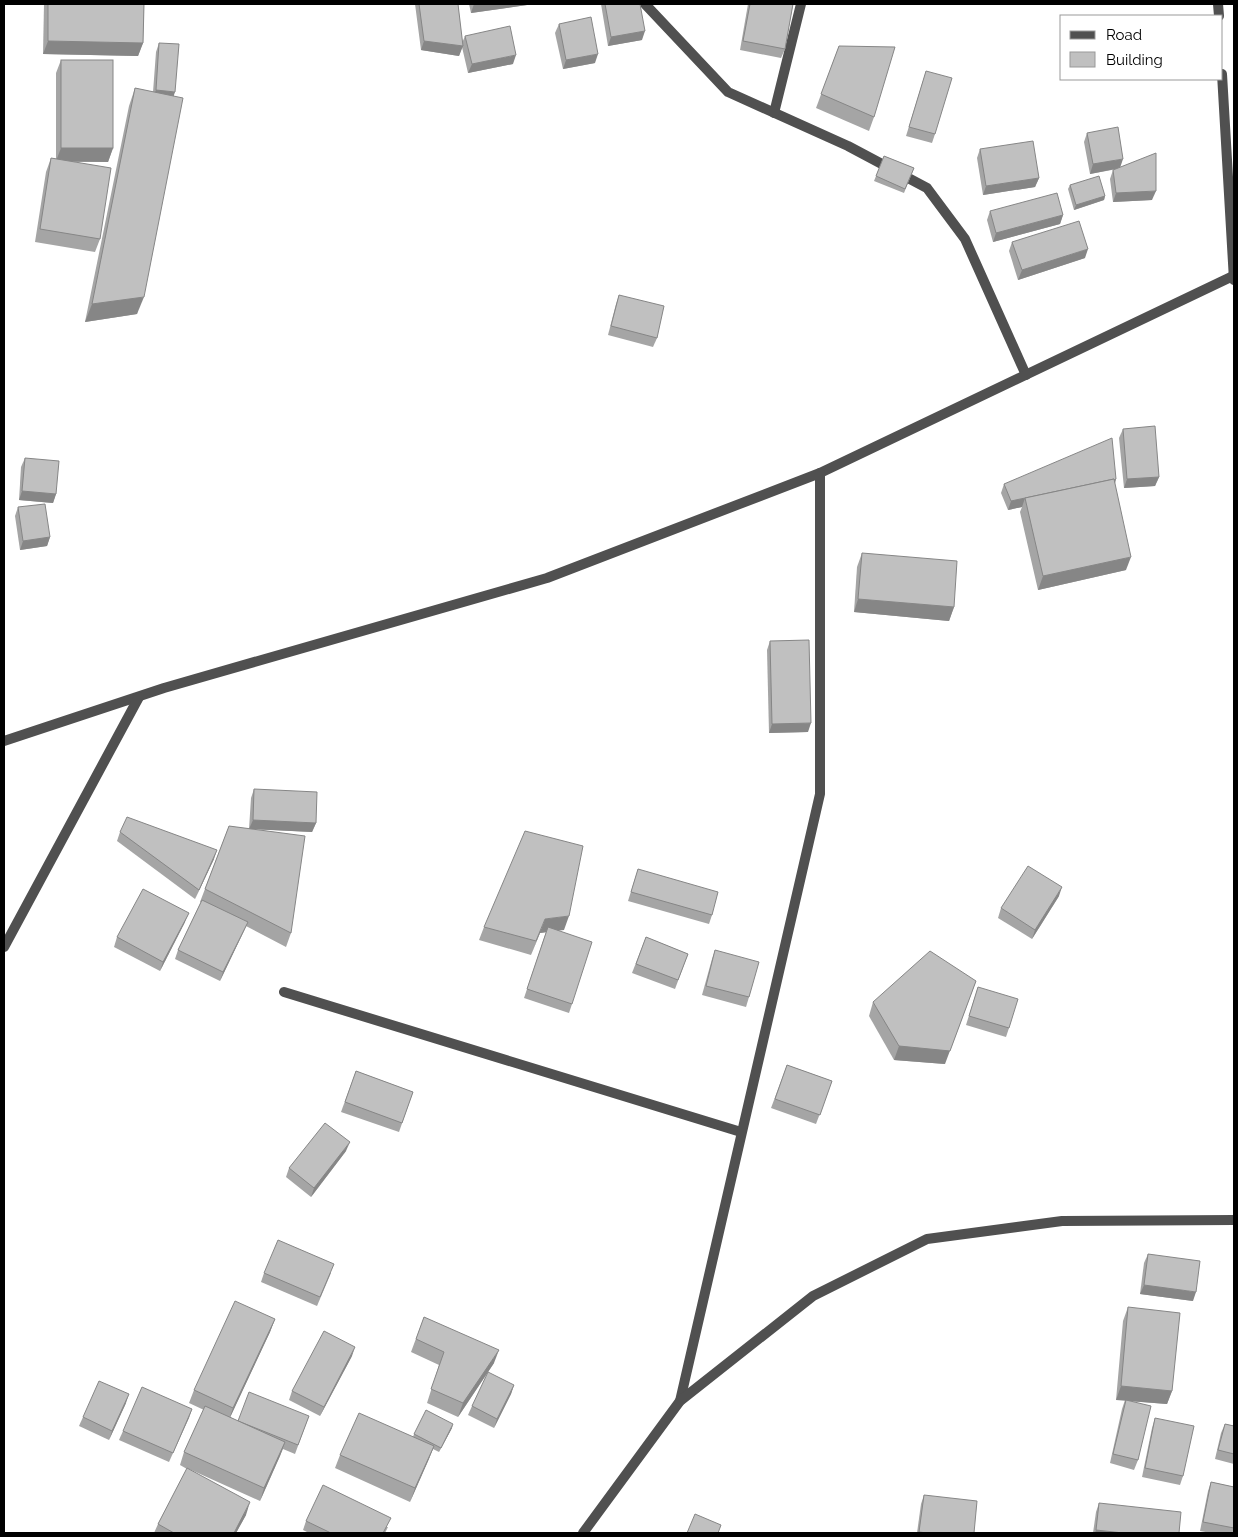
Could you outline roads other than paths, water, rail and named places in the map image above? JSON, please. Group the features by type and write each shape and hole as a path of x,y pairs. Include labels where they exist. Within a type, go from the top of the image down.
{"street":[{"path":"645,4 728,92 848,146 927,188 965,240 1026,375"},
{"path":"774,113 801,4"},
{"path":"4,740 139,696 547,578 820,473 1234,278 1222,80"},
{"path":"680,1401 820,794 820,473"},
{"path":"4,947 139,696"},
{"path":"284,992 742,1132"},
{"path":"584,1533 680,1401 813,1296 927,1240 1062,1221 1234,1220"}]}
